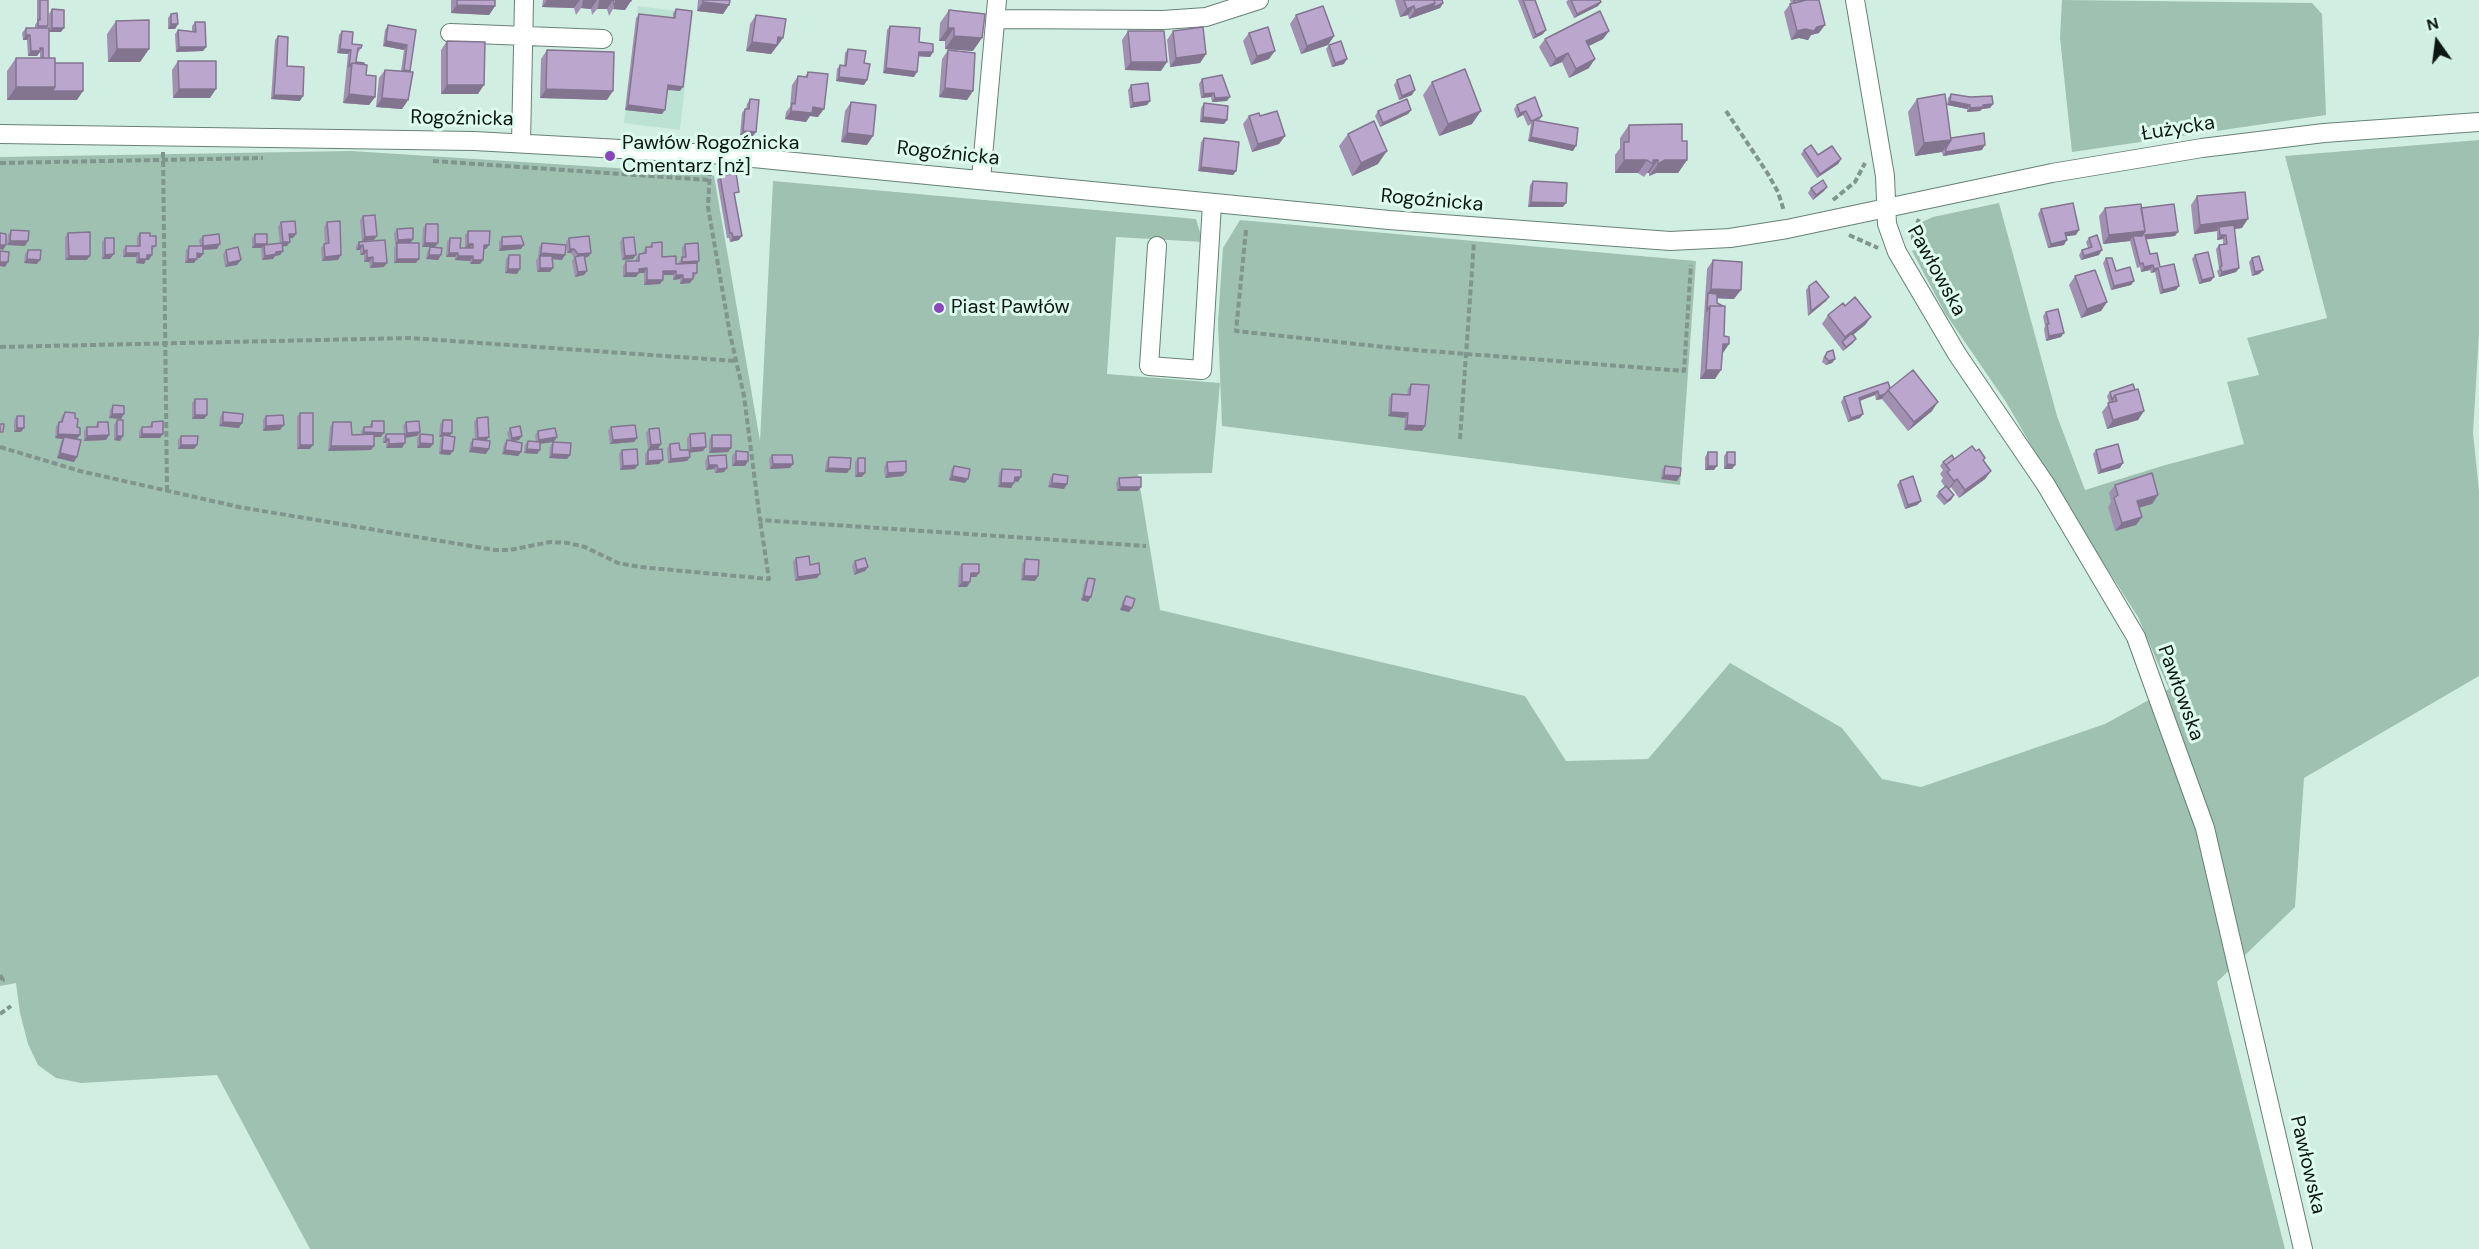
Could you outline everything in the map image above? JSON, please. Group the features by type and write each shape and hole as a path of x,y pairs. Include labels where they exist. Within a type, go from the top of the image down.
{"street":[{"path":"521,143 524,0"},
{"path":"981,179 997,0"},
{"path":"996,19 1163,20 1206,17 1259,0"},
{"name":"Pawłowska","path":"1855,0 1880,141 1887,224 1906,270 1957,354 2046,485 2136,637 2205,828 2303,1249"},
{"path":"450,33 603,39"},
{"name":"Łużycka","path":"1887,208 2052,173 2192,149 2324,133 2479,122"},
{"name":"Rogoźnicka","path":"0,134 521,143 712,154 981,179 1212,204 1535,232 1670,241 1757,235 1887,208"},
{"path":"1157,246 1149,366 1202,370 1212,204"}],"path":[{"path":"1726,111 1768,174 1778,192 1784,214"},
{"path":"161,137 167,490"},
{"path":"0,447 80,471 239,507 495,550 510,550 550,542 568,543 585,547 618,563 640,567 769,579 747,415 708,207 708,180 712,154"},
{"path":"1831,202 1855,182 1867,157"},
{"path":"0,163 269,158"},
{"path":"428,160 708,180"},
{"path":"1777,215 1793,213"},
{"path":"1246,230 1236,332 1403,349 1684,372 1691,265"},
{"path":"1460,439 1474,238"},
{"path":"0,347 410,338 736,361"},
{"path":"760,520 1146,546"},
{"path":"0,975 3,980 0,981"},
{"path":"0,1014 11,1006"}],"shaded area":[{"path":"2062,0 2312,3 2322,14 2326,115 2072,152 2060,38"},
{"path":"638,6 693,13 680,130 624,123"},
{"path":"2479,140 2479,334 2473,433 2479,491 2479,676 2304,778 2295,907 2217,982 2285,1249 310,1249 217,1075 81,1083 56,1078 38,1065 28,1044 20,1013 16,983 0,986 0,157 351,151 709,174 714,176 760,441 773,181 1196,219 1203,242 1116,237 1107,374 1220,383 1212,473 1138,474 1160,610 1525,696 1566,761 1648,759 1730,663 1842,728 1882,779 1921,787 2105,724 2169,689 2138,617 2061,497 2006,402 1945,313 1912,251 1917,249 1916,236 1922,222 1933,217 1999,203 2057,416 2085,490 2244,444 2227,382 2259,375 2247,338 2327,318 2285,156"},
{"path":"1240,220 1696,261 1680,485 1222,426 1218,322 1223,248"}],"building":[{"path":"40,0 48,0 48,26 38,26"},
{"path":"457,0 495,0 495,6 457,5"},
{"path":"703,0 730,0 729,5 703,2"},
{"path":"1404,0 1434,0 1435,3 1415,10 1414,6 1407,9"},
{"path":"1434,0 1442,0 1443,3 1432,8"},
{"path":"1523,0 1535,0 1546,30 1536,35"},
{"path":"1571,0 1600,0 1601,2 1577,14"},
{"path":"1819,0 1825,25 1817,27 1814,31 1805,29 1797,31 1790,4"},
{"path":"1323,6 1334,36 1307,46 1296,15"},
{"path":"52,9 64,10 64,28 52,28"},
{"path":"676,9 692,11 683,87 668,85 665,110 628,105 639,14 675,18"},
{"path":"949,10 985,14 982,38 954,36 954,28 948,28"},
{"path":"1600,11 1609,31 1586,41 1595,59 1576,69 1568,53 1556,59 1545,39"},
{"path":"177,13 178,24 171,24 171,14"},
{"path":"756,15 786,19 783,38 778,37 777,45 752,42"},
{"path":"149,20 149,49 117,49 116,21"},
{"path":"195,22 205,22 206,47 179,47 178,30 196,32"},
{"path":"388,25 416,30 410,71 404,70 407,45 386,41"},
{"path":"890,26 920,28 919,42 933,44 933,52 919,52 917,72 886,68"},
{"path":"1203,27 1206,54 1176,58 1173,31"},
{"path":"1268,27 1275,51 1257,56 1249,33"},
{"path":"26,28 49,28 49,58 43,58 43,48 40,48 40,51 31,51 30,35 26,35"},
{"path":"342,31 353,32 352,44 362,45 358,48 356,62 364,64 352,63 349,67 351,50 340,49"},
{"path":"1128,31 1164,31 1167,62 1131,62"},
{"path":"278,36 288,37 287,66 304,67 303,96 274,95"},
{"path":"447,41 485,42 484,85 447,85"},
{"path":"1341,41 1347,59 1335,63 1329,45"},
{"path":"848,49 866,51 864,63 870,64 867,80 839,77 840,65 846,66"},
{"path":"547,50 614,52 613,91 546,89"},
{"path":"948,50 975,53 973,91 945,88"},
{"path":"16,58 55,58 55,87 16,87"},
{"path":"178,61 216,61 216,89 179,89"},
{"path":"55,63 83,63 83,91 52,91 55,87"},
{"path":"352,63 367,65 366,75 376,76 375,97 349,94"},
{"path":"1465,69 1481,111 1448,124 1432,82"},
{"path":"385,70 413,72 408,100 382,98"},
{"path":"808,72 828,74 824,109 813,107 812,113 791,111 792,103 795,104 798,76 807,77"},
{"path":"1222,75 1230,97 1215,98 1214,93 1204,94 1202,79"},
{"path":"1410,75 1415,90 1402,96 1397,80"},
{"path":"1148,83 1150,101 1133,103 1131,85"},
{"path":"1945,94 1951,140 1924,143 1917,99"},
{"path":"1951,94 1970,97 1992,96 1993,104 1970,108 1970,105 1950,101"},
{"path":"1535,97 1542,116 1531,121 1526,111 1520,113 1517,105"},
{"path":"750,99 759,100 756,132 743,131 745,109 749,109"},
{"path":"1407,99 1411,110 1383,123 1378,111"},
{"path":"851,102 876,105 873,136 847,133"},
{"path":"1204,103 1228,106 1227,120 1203,117"},
{"path":"1277,111 1285,136 1258,144 1249,116 1259,113 1260,116"},
{"path":"1534,120 1578,128 1576,146 1531,137"},
{"path":"1374,121 1387,151 1361,163 1348,134"},
{"path":"1682,124 1682,141 1687,141 1687,160 1665,160 1658,164 1658,160 1653,160 1653,164 1647,160 1624,160 1624,142 1629,142 1629,125"},
{"path":"1984,133 1985,145 1946,152 1951,138"},
{"path":"1204,138 1239,142 1236,171 1201,167"},
{"path":"1811,145 1818,155 1832,146 1841,159 1820,174 1804,150"},
{"path":"736,173 739,192 734,193 742,236 733,237 730,233 720,176"},
{"path":"1823,180 1827,187 1816,195 1811,188"},
{"path":"1533,181 1567,183 1566,203 1531,202"},
{"path":"2245,192 2248,219 2200,225 2197,196"},
{"path":"2073,203 2079,230 2065,233 2067,240 2051,244 2041,209"},
{"path":"2141,204 2145,231 2109,235 2105,208"},
{"path":"2174,204 2178,232 2145,235 2150,254 2157,253 2160,267 2174,264 2179,286 2163,290 2158,268 2154,269 2153,265 2144,267 2143,263 2140,264 2133,236 2142,236 2145,231 2141,208"},
{"path":"375,215 377,236 365,237 363,216"},
{"path":"295,221 296,234 289,234 290,242 283,242 281,222"},
{"path":"340,221 341,255 325,257 324,244 329,243 327,222"},
{"path":"426,224 438,224 438,243 425,243"},
{"path":"2234,225 2239,268 2222,272 2219,245 2227,244 2226,235 2220,235 2219,227"},
{"path":"413,228 413,239 398,240 397,229"},
{"path":"11,230 29,231 28,241 10,241"},
{"path":"468,231 490,231 489,245 484,245 483,260 473,260 473,256 458,256 458,253 449,253 450,238 461,238 460,248 473,248 473,244 468,244"},
{"path":"90,232 90,256 69,256 68,233"},
{"path":"0,233 6,234 6,245 0,245"},
{"path":"140,233 150,233 150,236 156,236 156,246 152,246 152,255 147,255 147,259 139,259 139,253 126,253 126,246 140,246"},
{"path":"219,234 220,244 203,246 203,236"},
{"path":"255,234 267,234 267,244 255,244"},
{"path":"2097,235 2102,250 2084,256 2082,250 2092,247 2089,238"},
{"path":"521,236 524,245 502,246 502,237"},
{"path":"589,236 591,253 578,254 574,249 570,249 569,238"},
{"path":"634,237 636,255 625,256 623,238"},
{"path":"105,238 114,238 114,254 105,255"},
{"path":"385,240 387,263 373,263 373,257 367,258 367,250 364,251 363,245 359,246 359,242"},
{"path":"662,242 662,257 676,256 676,264 697,263 697,273 693,273 693,279 683,279 683,275 676,275 676,271 663,271 663,280 647,280 647,268 639,269 639,273 626,273 626,261 639,261 639,254 646,253 646,247 652,247 652,243"},
{"path":"282,243 283,251 265,256 264,245"},
{"path":"397,243 419,243 419,259 397,259"},
{"path":"542,243 566,245 565,255 541,253"},
{"path":"698,243 699,261 682,262 682,257 686,257 685,244"},
{"path":"189,246 203,246 203,254 197,253 197,259 188,259"},
{"path":"238,247 241,260 228,263 226,250"},
{"path":"430,247 442,248 441,255 429,255"},
{"path":"28,250 41,250 40,260 27,259"},
{"path":"0,251 9,252 8,262 0,262"},
{"path":"2208,252 2214,277 2202,280 2195,255"},
{"path":"509,255 520,255 520,269 508,269"},
{"path":"584,255 587,271 578,272 575,257"},
{"path":"540,256 552,256 553,268 540,268"},
{"path":"2259,256 2263,270 2255,272 2252,258"},
{"path":"2106,258 2112,258 2116,271 2130,267 2134,281 2114,286"},
{"path":"1713,260 1742,262 1741,290 1711,289"},
{"path":"2095,270 2107,302 2087,309 2075,276"},
{"path":"1816,281 1829,297 1811,311 1809,286"},
{"path":"1708,293 1717,294 1717,303 1723,306 1710,306 1707,311"},
{"path":"1855,297 1871,317 1845,337 1828,315 1843,303 1845,306"},
{"path":"1710,306 1725,306 1724,336 1729,337 1729,344 1723,344 1721,370 1706,370"},
{"path":"2058,309 2064,333 2049,336 2046,312"},
{"path":"1852,333 1856,339 1846,347 1842,342"},
{"path":"1833,350 1835,359 1829,361 1825,357 1827,352"},
{"path":"1913,370 1938,402 1914,422 1888,390"},
{"path":"1888,382 1890,388 1885,394 1879,396 1878,391 1859,398 1863,414 1851,418 1844,397"},
{"path":"1411,384 1429,385 1425,426 1407,425 1408,413 1391,412 1392,394 1410,395"},
{"path":"2133,384 2135,390 2115,395 2112,400 2110,392"},
{"path":"2138,389 2144,411 2113,420 2108,403 2117,401 2115,395"},
{"path":"195,399 207,399 207,415 195,415"},
{"path":"113,405 124,406 124,414 112,414"},
{"path":"65,412 75,413 80,435 58,434 59,422 62,422"},
{"path":"223,412 243,414 242,423 223,422"},
{"path":"300,413 313,413 313,445 300,445"},
{"path":"283,415 284,425 266,426 266,416"},
{"path":"17,416 24,416 24,428 17,428"},
{"path":"488,417 489,437 478,438 477,418"},
{"path":"117,420 123,420 123,436 117,436"},
{"path":"443,420 452,420 452,433 442,433"},
{"path":"163,421 163,434 142,434 142,427 152,427 152,422"},
{"path":"372,421 384,421 384,433 364,432 364,427 372,427"},
{"path":"419,421 420,432 407,433 406,422"},
{"path":"98,422 108,422 109,435 87,436 87,427 98,427"},
{"path":"333,422 351,422 352,435 374,434 374,446 331,446"},
{"path":"0,424 4,424 3,432 0,432"},
{"path":"635,425 637,438 613,440 611,427"},
{"path":"520,426 522,436 512,438 510,428"},
{"path":"555,428 557,437 539,440 538,431"},
{"path":"659,428 661,444 651,445 649,429"},
{"path":"705,433 706,447 691,448 690,434"},
{"path":"386,434 405,434 405,443 389,444"},
{"path":"420,434 433,435 433,444 420,443"},
{"path":"443,435 455,437 453,451 442,450"},
{"path":"712,435 731,435 731,448 712,448"},
{"path":"181,436 198,436 197,445 181,445"},
{"path":"64,437 81,440 77,457 60,453"},
{"path":"473,439 490,441 489,449 472,447"},
{"path":"507,440 522,443 521,452 505,450"},
{"path":"528,441 540,442 540,450 527,449"},
{"path":"553,442 571,443 570,455 552,454"},
{"path":"679,443 680,450 689,450 690,457 671,459 670,444"},
{"path":"2118,444 2123,463 2101,470 2096,450"},
{"path":"1972,446 1976,451 1979,449 1991,471 1965,490 1957,479 1954,481 1947,472 1950,470 1946,465"},
{"path":"637,449 638,465 623,466 622,450"},
{"path":"662,449 663,460 648,461 648,450"},
{"path":"736,451 748,452 748,461 736,461"},
{"path":"1708,452 1717,452 1717,466 1708,466"},
{"path":"1727,452 1735,452 1735,465 1727,464"},
{"path":"726,455 727,468 718,469 717,465 709,465 708,456"},
{"path":"772,455 792,455 793,464 773,464"},
{"path":"1952,455 1954,459 1946,465 1943,462"},
{"path":"829,457 851,458 850,469 828,468"},
{"path":"858,458 865,458 865,473 858,473"},
{"path":"906,461 906,472 888,473 887,462"},
{"path":"954,466 970,469 968,479 952,476"},
{"path":"1665,466 1681,468 1680,476 1664,475"},
{"path":"1002,469 1021,470 1021,477 1015,477 1014,483 1001,483"},
{"path":"2152,473 2158,495 2137,501 2142,517 2122,523 2114,498 2118,495 2115,485"},
{"path":"1053,474 1068,476 1067,484 1052,483"},
{"path":"1913,476 1921,501 1908,505 1900,481"},
{"path":"1141,477 1141,487 1120,487 1119,478"},
{"path":"1946,486 1954,495 1947,501 1939,492"},
{"path":"809,556 810,565 819,563 820,574 798,577 796,558"},
{"path":"865,558 868,567 857,570 855,561"},
{"path":"1025,559 1039,560 1038,576 1024,576"},
{"path":"962,564 979,564 979,573 971,573 970,582 962,582"},
{"path":"1088,578 1095,579 1091,597 1084,596"},
{"path":"1126,596 1135,599 1132,608 1123,605"}],"place":[{"name":"Pawłów Rogoźnicka Cmentarz [nż]","path":"610,156"},
{"name":"Piast Pawłów","path":"939,308"}]}
